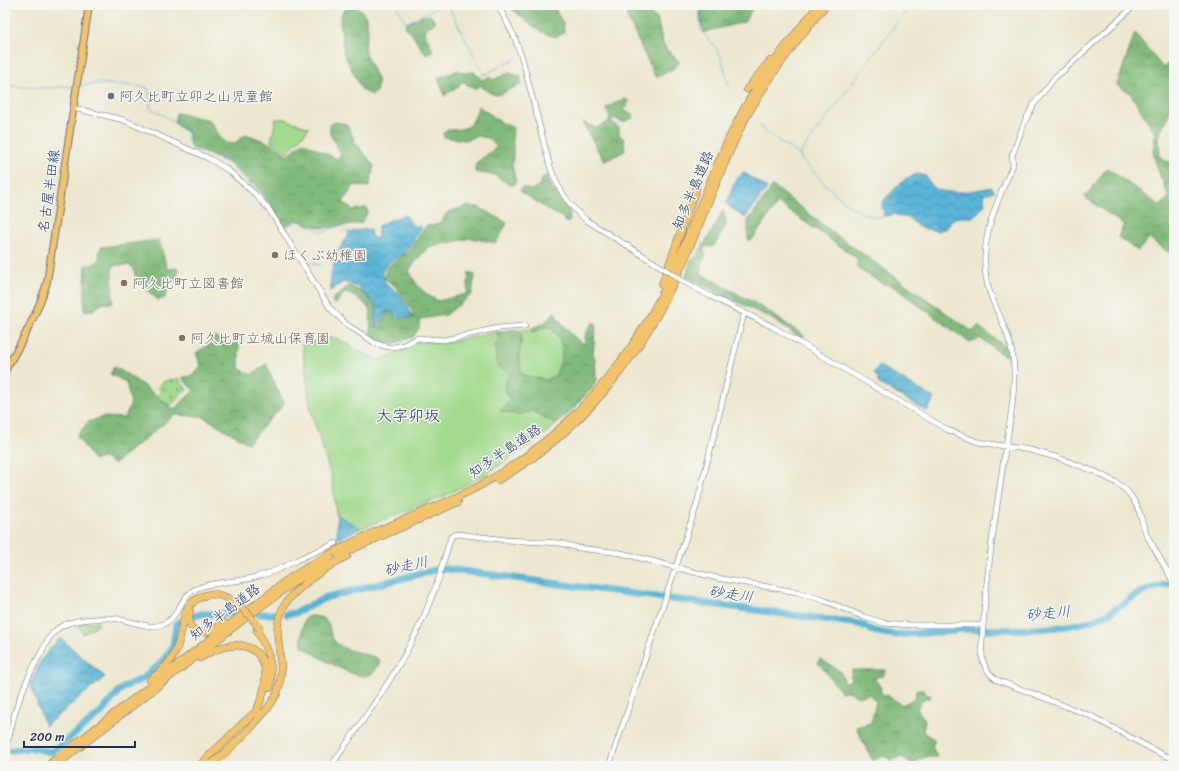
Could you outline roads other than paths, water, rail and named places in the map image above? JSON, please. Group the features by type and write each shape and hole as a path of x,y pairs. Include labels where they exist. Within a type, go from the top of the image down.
{"highway":[{"name":"知多半島道路","path":"55,766 115,713 287,580 324,558 359,540 476,488 523,458 564,425 613,372 639,334 670,279 735,126 761,81 788,42 819,5"},
{"name":"知多半島道路","path":"47,766 103,725 141,700 297,580 326,562 379,536 458,502 526,462 569,428 613,381 637,349 663,304 688,252 722,167 754,104 790,50 826,5"},
{"path":"747,89 798,26 803,24"},
{"path":"639,334 641,326 665,277 696,189"},
{"path":"209,766 257,720 275,698 280,684 281,662 277,630 279,618 286,602 299,588 328,567 377,540 379,536"},
{"path":"211,596 200,601 190,610 188,623 191,628 196,631 205,632 217,628 282,580 287,580"},
{"path":"115,713 122,704 163,669 172,658 178,645 183,620 188,607 199,598 221,595 233,601 243,609 271,649 276,668 274,691 266,708"},
{"path":"199,766 264,703 269,691 272,670 269,654 258,629"},
{"path":"141,700 146,699 204,655 228,646 244,646 256,652 262,659 265,667 266,681 264,693 255,713"}],"main road":[{"name":"名古屋半田線","path":"5,371 36,313 47,282 89,5"}],"street":[{"path":"498,5 514,36 521,54 549,163 555,179 562,194 575,210 586,220 683,281 778,330 948,430 978,442 1030,450 1059,458 1104,476 1121,486 1130,495 1136,505 1146,534 1174,583"},
{"path":"1134,5 1056,76 1034,104 1025,121 1014,149 1012,156 1013,165 990,223 985,248 985,274 990,292 1009,339 1014,368 1014,383 989,563 983,628 984,662 988,672 997,680 1085,714 1174,759"},
{"path":"73,108 124,120 210,159 228,170 256,195 270,211 330,308 346,324 375,343 387,347 393,347 418,338 444,340 498,328 525,326"},
{"path":"609,766 697,504 744,313"},
{"path":"331,766 399,666 422,622 441,571 451,537 453,535 458,534 506,540 560,544 578,548 621,553 717,578 797,592 824,600 864,617 884,623 983,628"},
{"path":"6,749 15,712 28,678 50,635 63,625 78,621 115,618 146,626 159,625 170,620 184,599 198,588 208,585 244,580 265,574 336,543"}],"water":[{"path":"743,172 767,188 745,218 726,204 737,177 740,178"},
{"path":"917,174 926,176 929,182 938,190 965,192 992,187 994,191 985,194 985,204 974,217 960,217 951,220 947,228 938,231 920,228 908,217 900,217 895,214 884,216 883,215 885,214 882,206 883,201 905,179"},
{"path":"405,215 414,227 420,226 422,228 407,249 386,266 382,274 386,285 397,292 412,316 410,318 398,317 391,311 388,311 385,313 377,327 375,320 377,308 374,302 358,287 343,282 331,291 331,276 335,261 341,247 349,235 347,233 349,231 351,233 353,231 370,229 371,236 375,239 378,236 378,226"},
{"path":"878,367 881,367 934,398 928,410 926,411 878,383 878,378 874,373"},
{"path":"337,515 359,527 359,529 340,538 337,537"},
{"path":"60,638 105,677 45,726 30,684 42,659"}],"waterway":[{"path":"396,5 406,23 441,5"},
{"path":"448,5 484,75 517,58"},
{"path":"699,5 701,30 721,56 729,86"},
{"path":"799,155 910,5"},
{"path":"79,86 97,83 146,87 150,92 150,108 188,130 187,138 191,148 218,155 226,159 246,182 257,187 263,193 284,227 299,221 323,232 338,226 344,226"},
{"path":"5,86 47,88 73,86"},
{"path":"759,124 764,131 801,156 801,159 817,176 851,206 873,217 883,216"},
{"path":"344,229 347,232"},
{"path":"286,231 307,262 321,265"},
{"name":"砂走川","path":"287,614 295,613 327,597 435,570 447,569 860,624 873,631 894,635 955,631 957,629 1043,629 1077,624 1101,617 1142,592 1168,584"},
{"name":"砂走川","path":"191,617 202,614 231,614"},
{"name":"砂走川","path":"258,614 277,614"},
{"name":"砂走川","path":"5,751 33,748 51,752 53,751 101,713 119,691 142,679 160,664 171,650 174,641 176,624 179,622"}],"place":[{"name":"阿久比町立卯之山児童館","path":"111,96"},
{"name":"ほくぶ幼稚園","path":"275,255"},
{"name":"阿久比町立図書館","path":"124,283"},
{"name":"阿久比町立城山保育園","path":"182,338"}],"district":[{"name":"大字卯坂","path":"408,415"}]}
